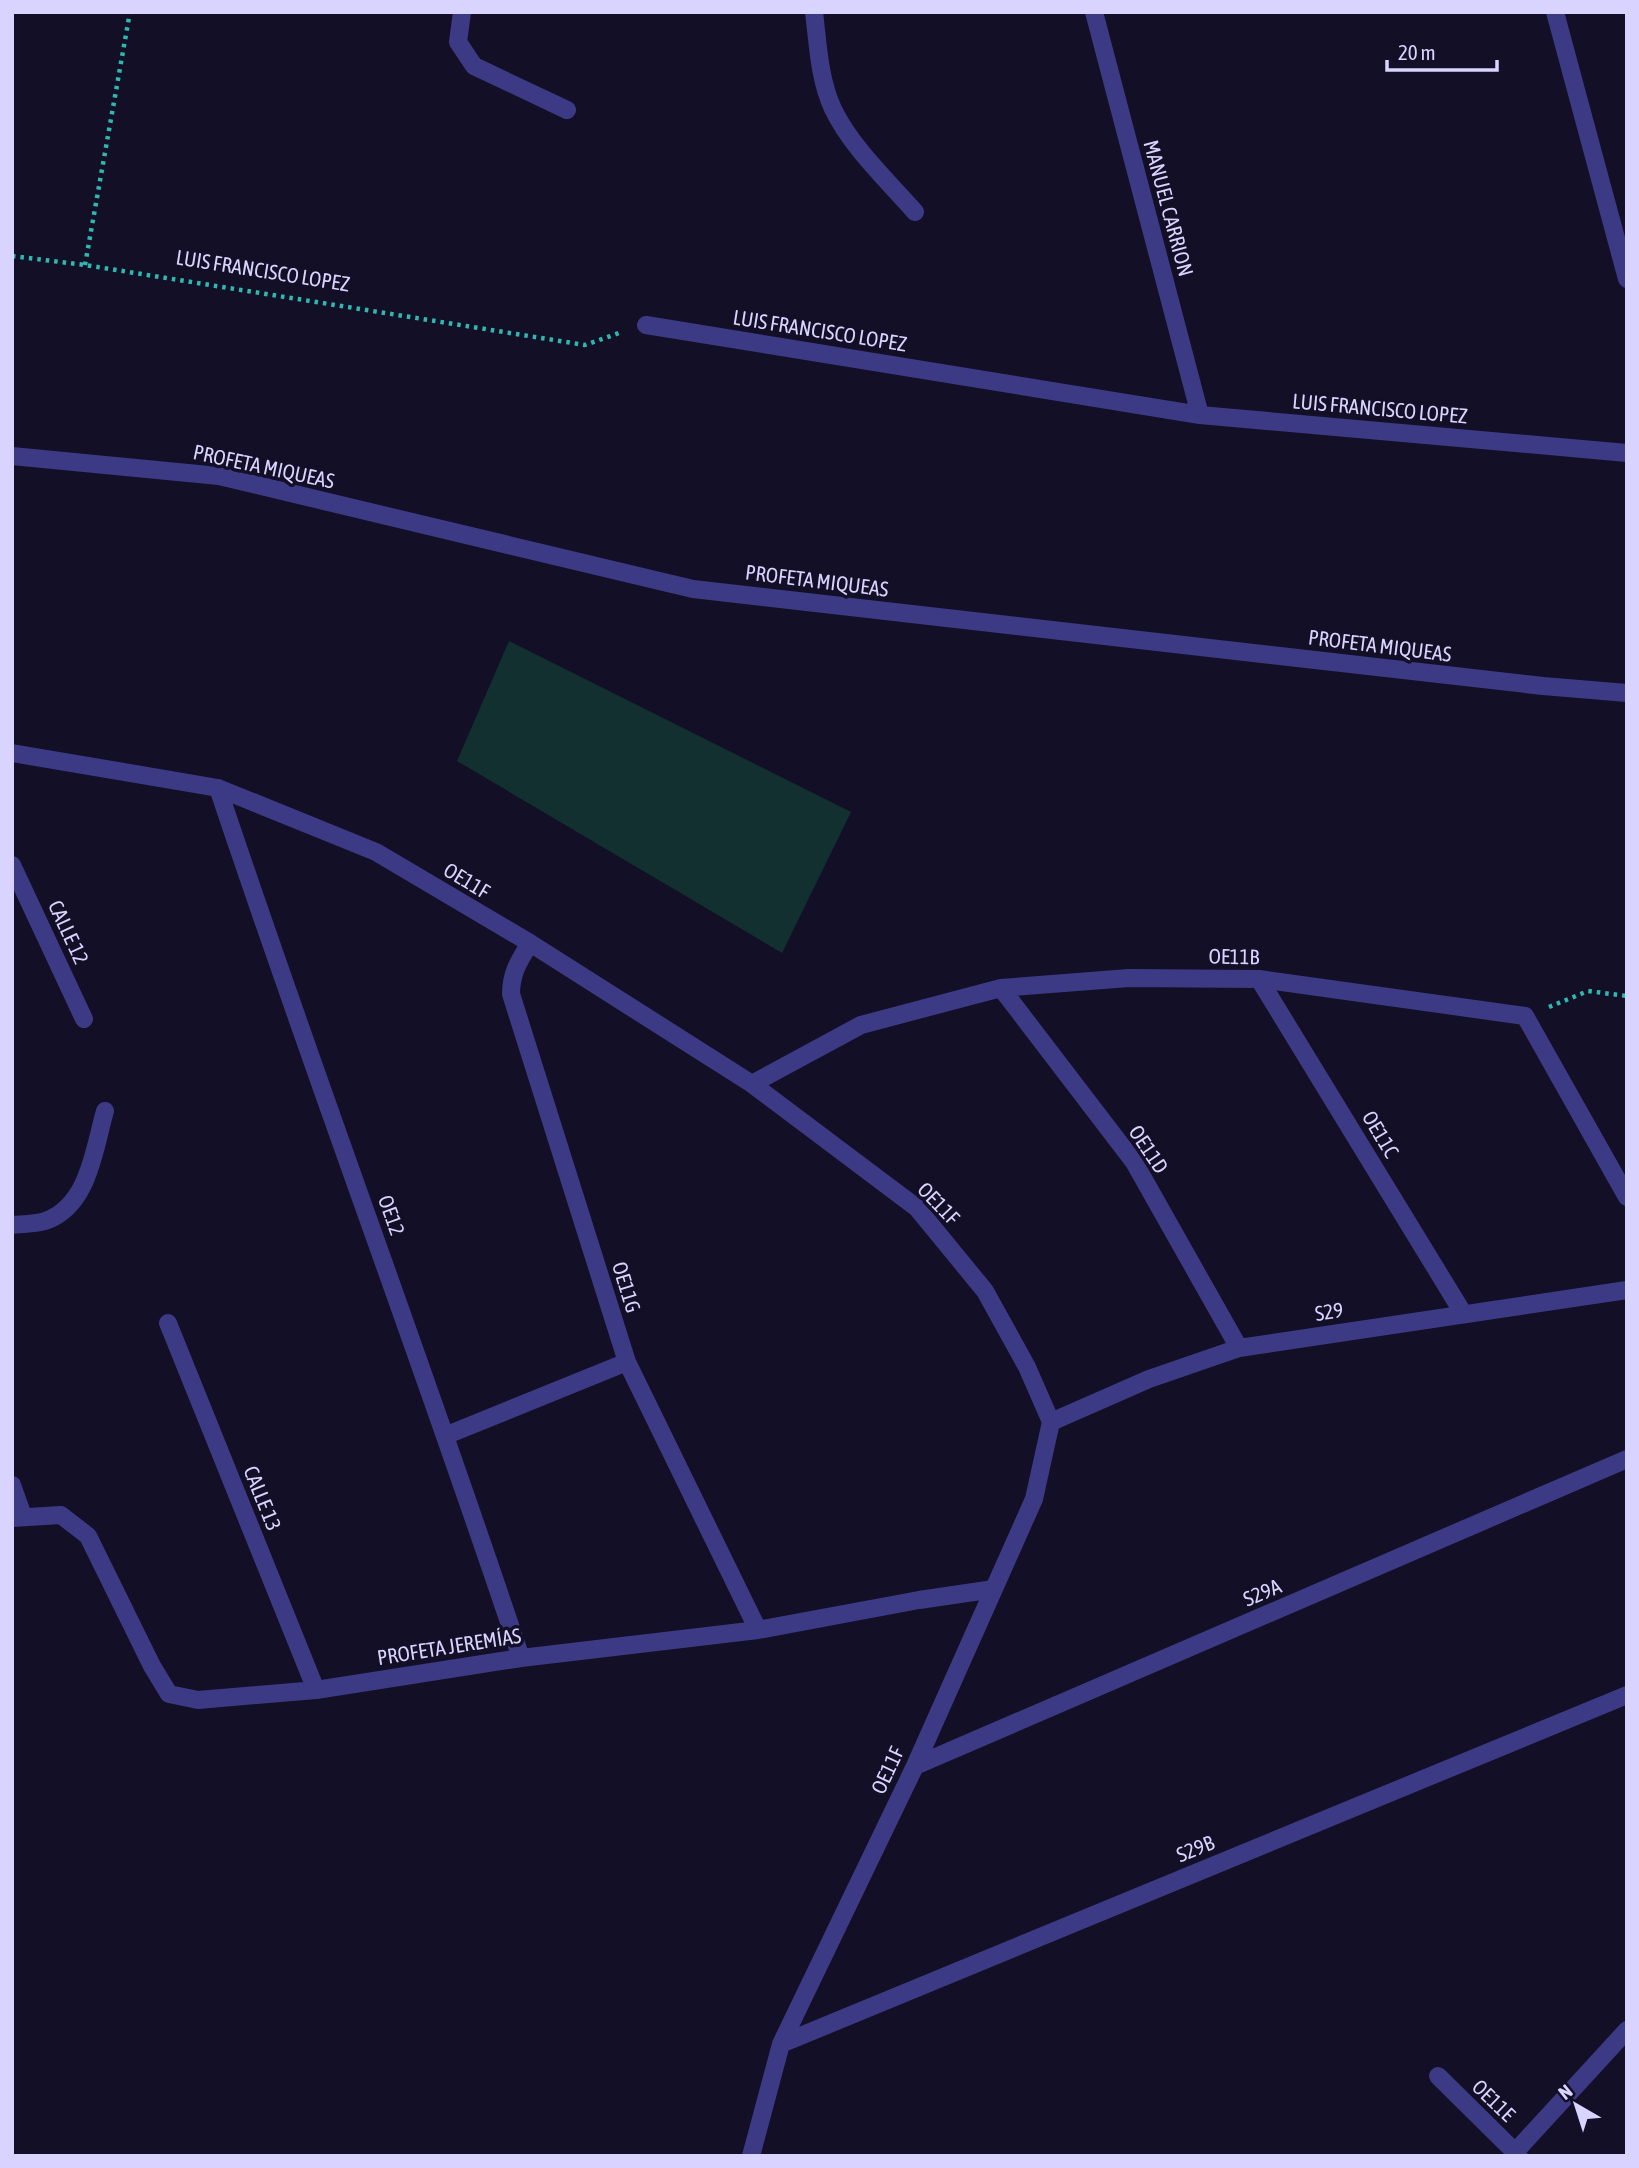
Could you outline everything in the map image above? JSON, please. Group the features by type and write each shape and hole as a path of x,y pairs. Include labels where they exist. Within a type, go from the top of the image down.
{"street":[{"path":"462,12 458,43 474,66 567,110"},
{"path":"814,12 821,73 832,108 852,140 915,212"},
{"name":"MANUEL CARRION","path":"1094,12 1200,415"},
{"path":"1555,12 1627,279"},
{"name":"LUIS FRANCISCO LOPEZ","path":"646,324 1200,415 1627,453"},
{"name":"PROFETA MIQUEAS","path":"12,456 219,476 693,589 1543,686 1627,693"},
{"name":"OE11F","path":"12,752 218,788 376,852 530,943 752,1084 917,1208 985,1291 1027,1367 1051,1422 1034,1499 915,1766 781,2044 751,2156"},
{"name":"OE12","path":"218,788 274,957 447,1435 521,1658"},
{"name":"CALLE 12","path":"12,865 84,1019"},
{"name":"OE11G","path":"530,943 516,964 511,978 512,994 627,1362 758,1630"},
{"name":"OE11B","path":"752,1084 861,1025 1001,988 1129,978 1259,979 1525,1016"},
{"name":"OE11C","path":"1259,979 1463,1313"},
{"name":"OE11D","path":"1001,988 1134,1162 1239,1348"},
{"path":"1525,1016 1627,1197"},
{"path":"12,1225 44,1221 57,1214 78,1194 86,1182 105,1111"},
{"name":"S29","path":"1051,1422 1149,1378 1239,1348 1627,1290"},
{"name":"CALLE 13","path":"168,1323 316,1690"},
{"path":"447,1435 627,1362"},
{"name":"S29A","path":"915,1766 1627,1460"},
{"path":"12,1485 18,1517"},
{"name":"PROFETA JEREMÍAS","path":"18,1517 61,1514 88,1536 152,1666 169,1693 198,1700 316,1690 521,1658 758,1630 993,1589"},
{"name":"S29B","path":"781,2044 1627,1695"},
{"path":"1517,2154 1627,2030"},
{"name":"OE11E","path":"1438,2076 1517,2154"}],"path":[{"path":"86,265 130,12"},
{"name":"LUIS FRANCISCO LOPEZ","path":"12,256 86,265 585,345 646,324"},
{"path":"1525,1016 1588,992 1627,996"}],"green space":[{"path":"509,641 851,812 782,953 457,761"}]}
